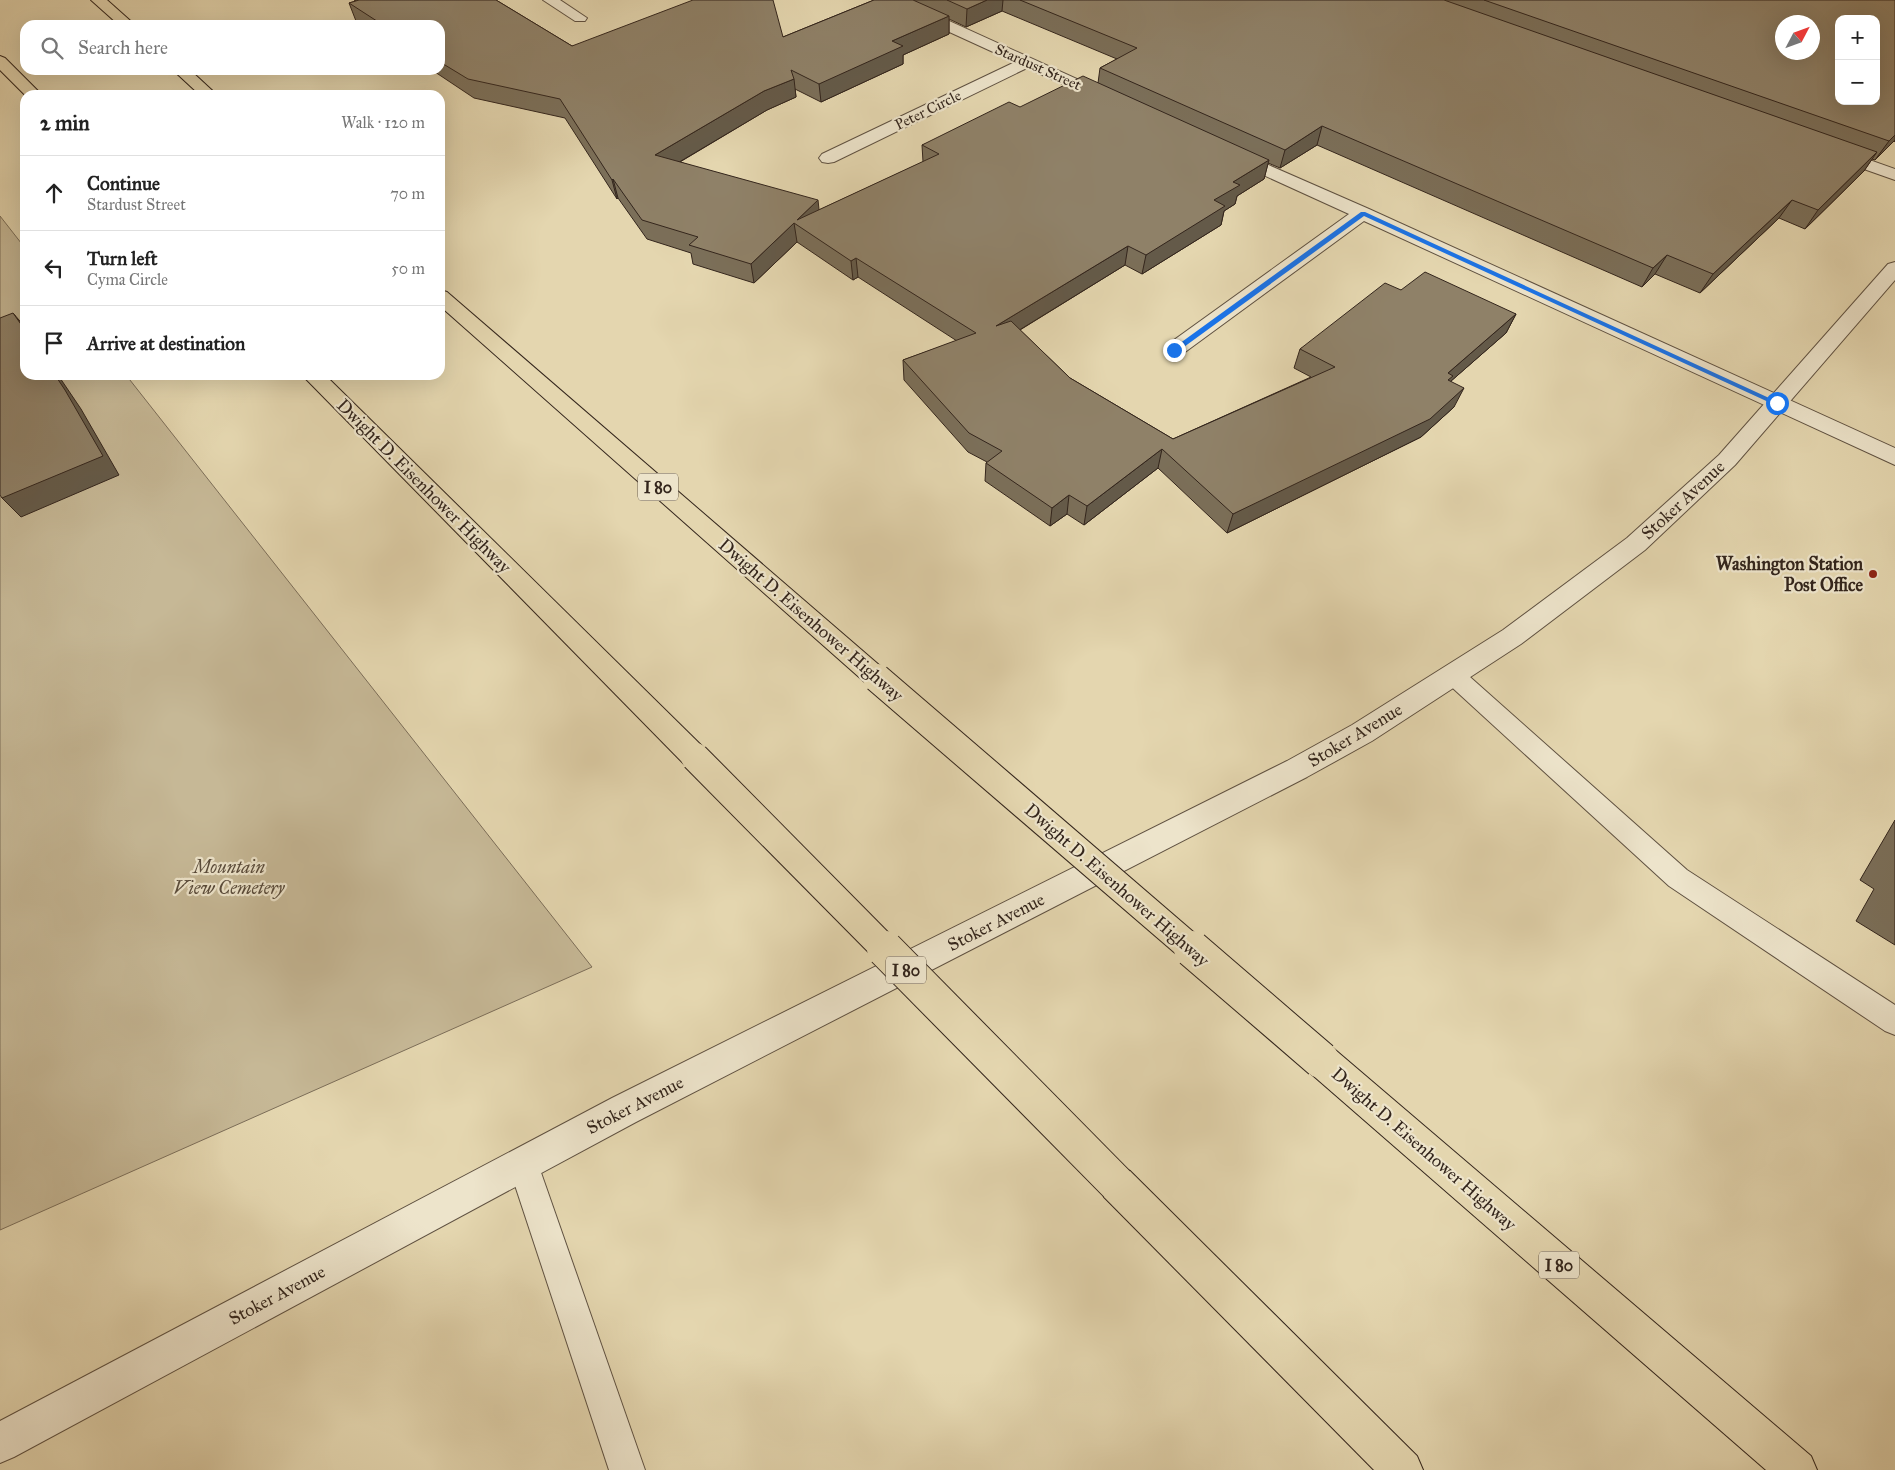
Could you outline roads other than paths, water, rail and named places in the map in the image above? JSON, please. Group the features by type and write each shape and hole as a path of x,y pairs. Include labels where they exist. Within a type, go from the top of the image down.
{"highway":[{"path":"98,0 122,20"},
{"path":"0,61 29,90"},
{"path":"187,75 203,90"},
{"name":"Dwight D. Eisenhower Highway","path":"445,300 877,678 1797,1470"},
{"name":"Dwight D. Eisenhower Highway","path":"318,380 1403,1470"}],"street":[{"path":"550,0 580,18"},
{"name":"Stardust Street","path":"891,0 1118,103"},
{"name":"Peter Circle","path":"828,158 1027,62"},
{"path":"1218,148 1895,457"},
{"path":"1820,148 1895,175"},
{"path":"1174,350 1363,214"},
{"name":"Stoker Avenue","path":"0,1443 624,1110 1297,769 1362,733 1512,637 1636,544 1727,460 1895,268"}],"lane":[{"path":"1453,675 1678,878 1895,1021"},
{"path":"523,1164 626,1470"}],"place":[{"name":"Washington Station Post Office","path":"1873,574"}],"park label":[{"name":"Mountain View Cemetery","path":"229,878"}]}
